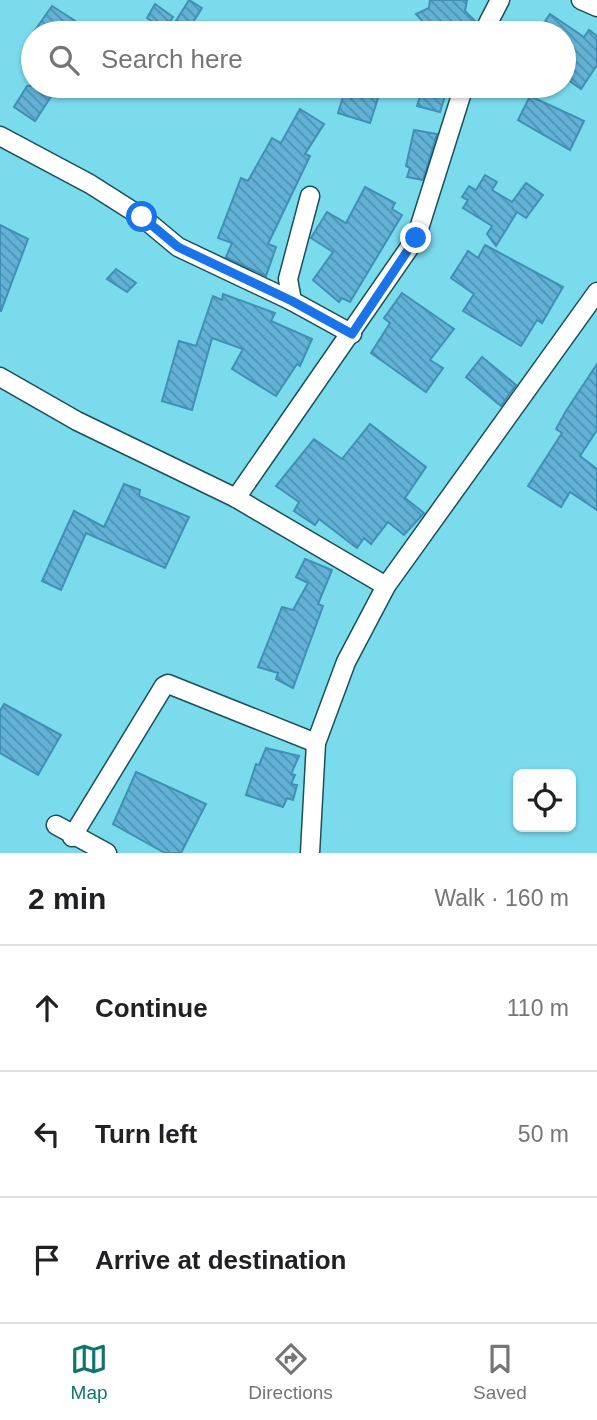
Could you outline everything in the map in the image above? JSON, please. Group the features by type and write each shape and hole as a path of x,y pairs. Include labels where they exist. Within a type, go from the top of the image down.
{"street":[{"path":"489,21 500,0"},
{"path":"581,0 597,7"},
{"path":"236,498 416,238 460,98"},
{"path":"0,136 90,184 142,217 178,247 292,301 352,334"},
{"path":"292,301 288,279 310,195"},
{"path":"310,853 316,743 346,662 386,586 597,292"},
{"path":"0,377 77,421 236,498 386,586"},
{"path":"72,837 164,686 168,684 316,743"},
{"path":"56,825 72,837 107,853"}],"building":[{"path":"189,0 202,8 194,21 176,21"},
{"path":"430,0 467,0 465,11 475,21 422,21 416,14 429,8"},
{"path":"155,4 173,17 170,21 151,21 147,18"},
{"path":"52,6 75,21 41,21"},
{"path":"550,14 560,21 545,21"},
{"path":"589,30 597,36 597,65 581,89 576,85 576,32 584,37"},
{"path":"21,96 21,98 50,98 35,121 14,107"},
{"path":"343,98 378,98 370,123 338,113"},
{"path":"419,98 444,98 440,112 417,106"},
{"path":"529,98 534,98 584,121 570,150 518,120"},
{"path":"300,109 324,124 305,154 310,156 268,244 276,247 266,276 226,257 232,243 218,238 241,178 248,181 272,138 281,143"},
{"path":"414,130 437,134 423,180 407,177 410,168 406,166"},
{"path":"485,175 497,182 492,190 512,202 526,183 543,195 526,218 517,212 496,246 487,234 492,226 463,208 468,200 462,197 469,186 476,190"},
{"path":"365,187 395,203 392,209 402,215 350,302 342,298 339,302 313,280 333,252 311,238 327,212 346,223"},
{"path":"0,225 28,239 1,311 0,311"},
{"path":"485,245 563,287 542,323 537,320 521,346 463,311 474,294 451,278 468,251 478,258"},
{"path":"116,269 136,283 127,292 107,279"},
{"path":"402,293 454,329 430,360 443,368 426,392 371,353 390,323 384,318"},
{"path":"223,294 275,313 271,321 312,339 300,366 297,364 276,396 232,369 243,349 212,338 192,410 162,401 179,341 196,346 213,296 222,300"},
{"path":"482,357 516,385 501,406 466,377"},
{"path":"597,364 597,430 580,456 597,469 597,510 570,492 561,507 528,486 562,433 556,429 566,411"},
{"path":"370,424 426,467 405,498 424,513 404,535 388,522 371,544 364,538 357,548 319,519 315,525 294,511 299,502 276,486 314,439 342,459"},
{"path":"124,484 140,490 139,496 189,517 165,568 86,533 61,590 42,581 74,511 104,527"},
{"path":"305,559 332,570 318,604 323,606 293,688 276,679 278,673 258,667 282,607 293,610 308,583 296,577"},
{"path":"4,704 61,735 38,775 0,753 0,711"},
{"path":"266,748 299,756 291,774 295,775 291,784 297,785 293,800 287,798 283,807 246,795 256,764 259,765"},
{"path":"136,772 206,804 181,853 165,853 113,824"}],"route":[{"path":"142,217 178,247 292,301 352,334 416,238"}]}
